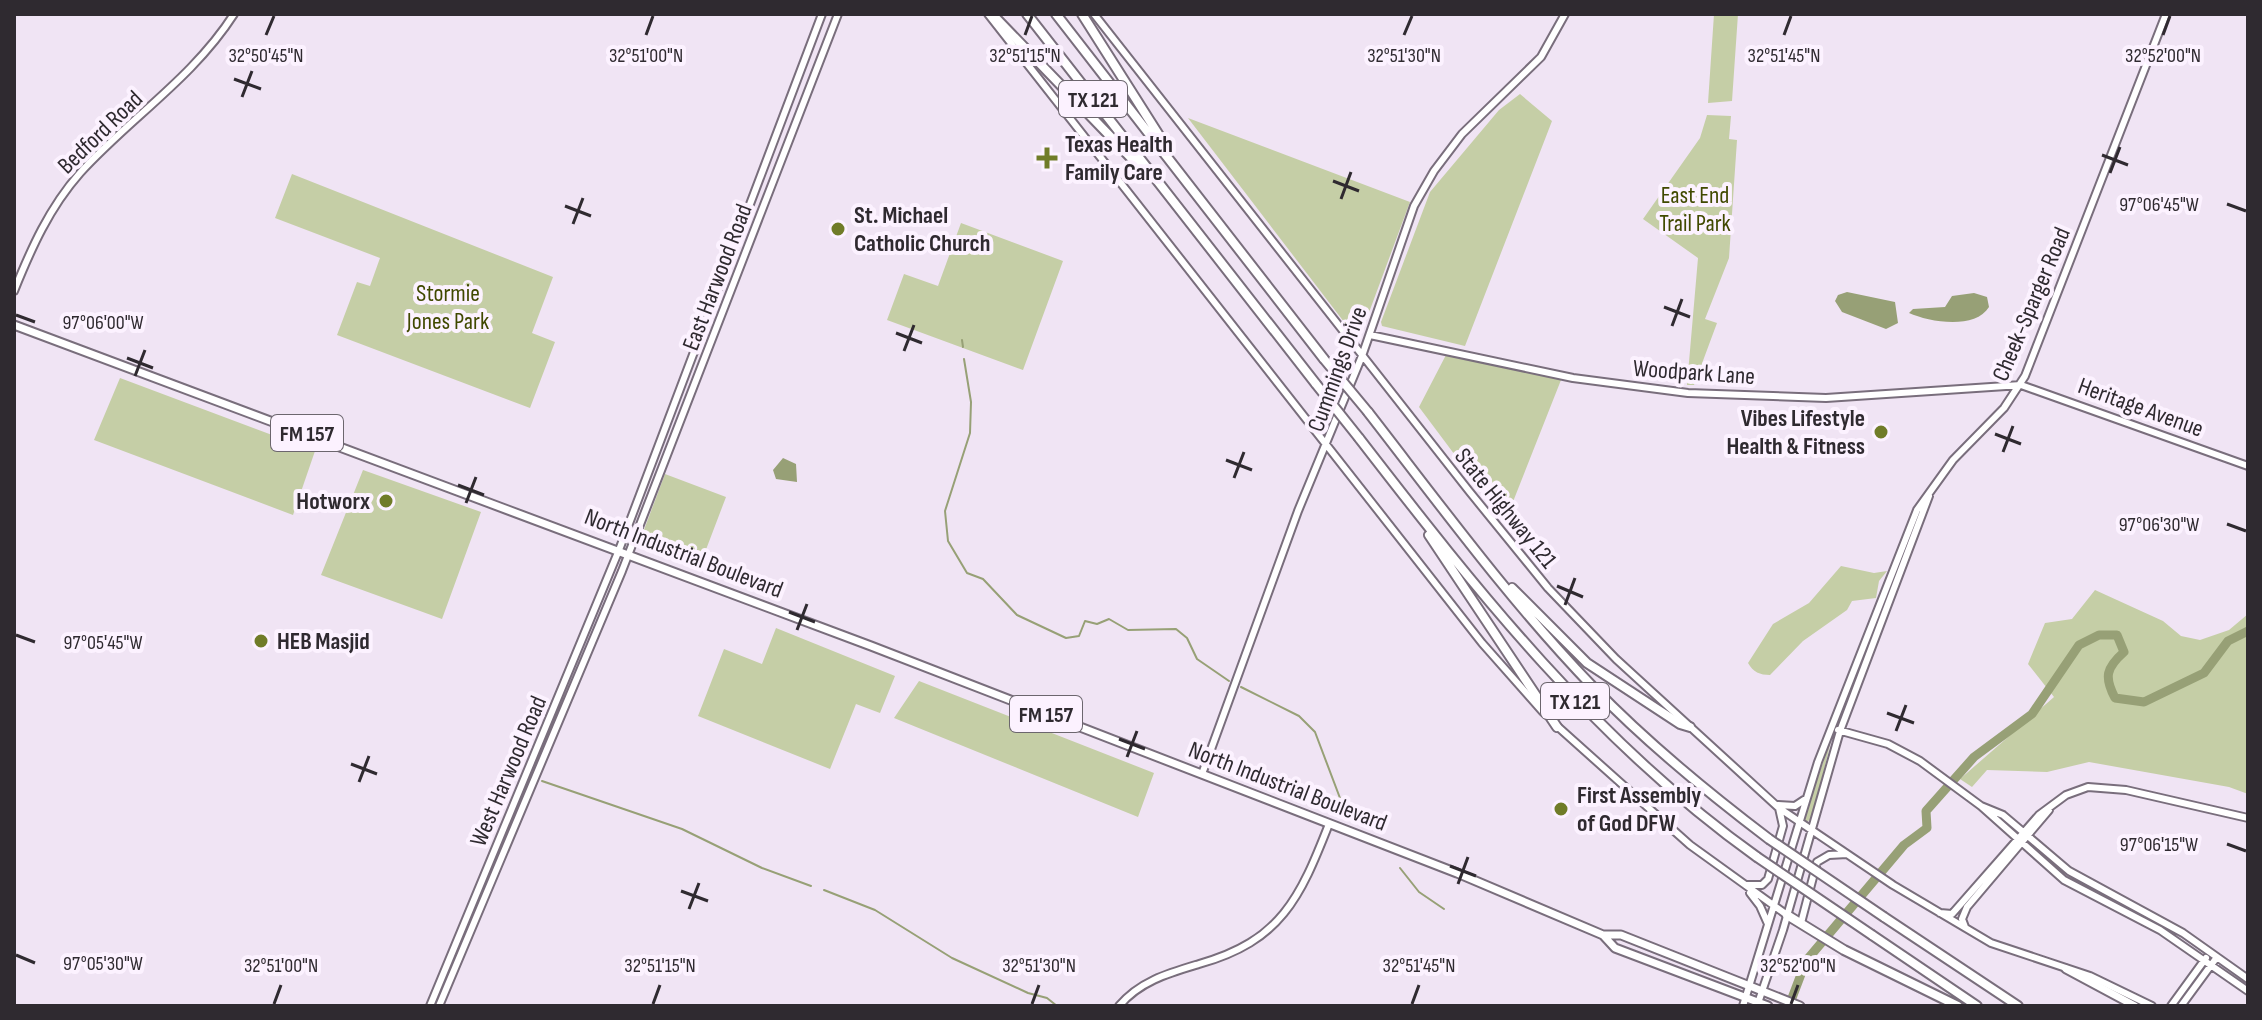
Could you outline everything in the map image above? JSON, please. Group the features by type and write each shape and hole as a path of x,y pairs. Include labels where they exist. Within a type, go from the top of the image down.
{"highway":[{"path":"990,14 1159,184"},
{"name":"TX 121","path":"1027,14 1520,641 1584,710 1652,774 1757,857 1977,1006"},
{"name":"TX 121","path":"1056,14 1519,605 1594,689 1698,785 1769,839 2014,1003"},
{"path":"1082,14 1182,176"},
{"path":"1421,516 1424,527 1557,727"},
{"path":"1449,516 1457,519 1542,622 1587,663 1680,724 1690,727"},
{"path":"1787,915 1844,950 1958,1006"}],"main road":[{"name":"Bedford Road","path":"14,291 43,225 71,184 202,59 234,14"},
{"name":"East Harwood Road","path":"619,550 822,14"},
{"name":"East Harwood Road","path":"628,553 838,14"},
{"path":"990,14 1482,643 1557,727 1650,811 1742,884 1787,915"},
{"name":"State Highway 121","path":"1094,14 1548,588 1616,659 1777,805 1936,913 2016,953 2121,989 2152,1006"},
{"name":"Cummings Drive","path":"1202,774 1298,511 1327,448 1370,335 1414,206 1434,171 1462,134 1541,57 1565,14"},
{"name":"Cheek-Sparger Road","path":"1744,1002 1831,727 1917,510 1953,460 1993,421 2021,385 2166,14"},
{"path":"782,120 796,125"},
{"path":"765,164 779,169"},
{"path":"745,218 757,224"},
{"name":"North Industrial Boulevard","path":"14,325 628,553 1202,774 1603,935 1621,935 1800,1006"},
{"path":"702,330 714,335"},
{"name":"Woodpark Lane","path":"1370,335 1573,378 1688,393 1826,398 2021,385"},
{"name":"Heritage Avenue","path":"2021,385 2248,466"},
{"name":"Cheek-Sparger Road","path":"1758,1004 1840,731 1929,496"},
{"name":"West Harwood Road","path":"430,1006 619,550"},
{"name":"West Harwood Road","path":"439,1006 628,553"},
{"path":"1899,555 1908,558"},
{"path":"1878,608 1887,611"},
{"path":"586,632 594,636"},
{"path":"1831,727 1897,748 1927,765 1981,806 2016,839 2080,890 2160,930 2248,991"},
{"path":"1973,934 1962,919 1967,907 2023,831 2066,795 2088,787 2106,787 2248,818"},
{"path":"1742,884 1762,885 1768,879 1783,826 1777,805 1795,806 1807,798"},
{"path":"1981,806 1994,809 2086,882 2165,923 2248,979"},
{"path":"1936,913 1952,914 2023,844 2051,807"},
{"path":"1119,1006 1133,991 1158,978 1228,956 1259,940 1298,896 1329,824"},
{"path":"1804,927 1799,918 1815,865 1823,857 1847,854"},
{"path":"1742,884 1760,906 1769,928"},
{"name":"North Industrial Boulevard","path":"1603,935 1615,948 1744,1002 1768,1006"},
{"path":"2171,1006 2205,959 2214,955"},
{"path":"2181,1006 2212,964 2214,955"},
{"path":"2066,969 2135,1006"}],"green space":[{"path":"1714,14 1738,14 1732,101 1708,103"},
{"path":"1520,94 1552,121 1465,346 1382,326 1430,192 1499,110"},
{"name":"East End Trail Park","path":"1707,115 1731,116 1729,139 1737,140 1729,258 1705,319 1717,323 1694,385 1687,385 1698,258 1643,219 1700,138"},
{"path":"1188,118 1410,202 1361,334 1354,335"},
{"name":"Stormie Jones Park","path":"292,174 553,277 532,333 555,342 530,408 337,335 357,282 370,286 380,258 275,218"},
{"path":"961,223 1063,261 1023,370 887,320 904,274 938,286"},
{"path":"1447,353 1561,380 1505,522 1419,407"},
{"path":"120,378 315,451 293,515 94,440"},
{"path":"363,470 481,512 442,619 321,575"},
{"path":"665,474 726,497 699,568 639,543"},
{"path":"1841,566 1874,573 1887,571 1879,581 1876,598 1852,601 1847,610 1803,641 1770,675 1755,671 1748,663 1773,624 1809,603"},
{"path":"2095,590 2163,621 2181,636 2200,640 2229,630 2248,614 2248,794 2229,787 2089,762 2047,772 1987,770 1972,787 1960,779 2054,697 2028,664 2045,623 2072,619"},
{"path":"776,628 895,676 880,713 856,704 830,769 698,716 724,649 762,664"},
{"path":"919,681 1154,773 1138,817 894,718"},
{"path":"1832,737 1812,819 1806,822 1804,817"}],"shaded area":[{"path":"1847,292 1895,302 1898,323 1886,329 1842,312 1835,301 1838,295"},
{"path":"1974,293 1987,297 1989,307 1973,319 1939,321 1909,313 1913,309 1945,307 1952,296"},
{"path":"783,458 796,464 797,482 776,479 773,470"}],"waterway":[{"path":"962,340 963,347"},
{"path":"964,359 971,402 970,433 945,511 948,541 967,573 983,579 1017,615 1066,638 1079,636 1085,621 1097,624 1109,619 1128,630 1176,629 1187,638 1197,659 1229,681"},
{"path":"1789,1006 1806,961 1904,845 1927,828 1926,811 1974,757 2032,714 2079,645 2099,635 2117,635 2124,652 2110,668 2108,678 2111,691 2115,698 2144,702 2204,673 2228,641 2248,631"},
{"path":"1241,687 1299,716 1315,732 1343,806"},
{"path":"542,781 682,829 762,868 811,886"},
{"path":"1342,800 1361,816 1380,822"},
{"path":"1400,868 1419,892 1444,909"},
{"path":"824,890 875,910 952,958 1028,993 1047,998 1057,1006"}],"place":[{"name":"Texas Health Family Care","path":"1047,158"},
{"name":"St. Michael Catholic Church","path":"838,229"},
{"name":"Vibes Lifestyle Health & Fitness","path":"1881,432"},
{"name":"Hotworx","path":"386,501"},
{"name":"HEB Masjid","path":"261,641"},
{"name":"First Assembly of God DFW","path":"1561,809"}]}
